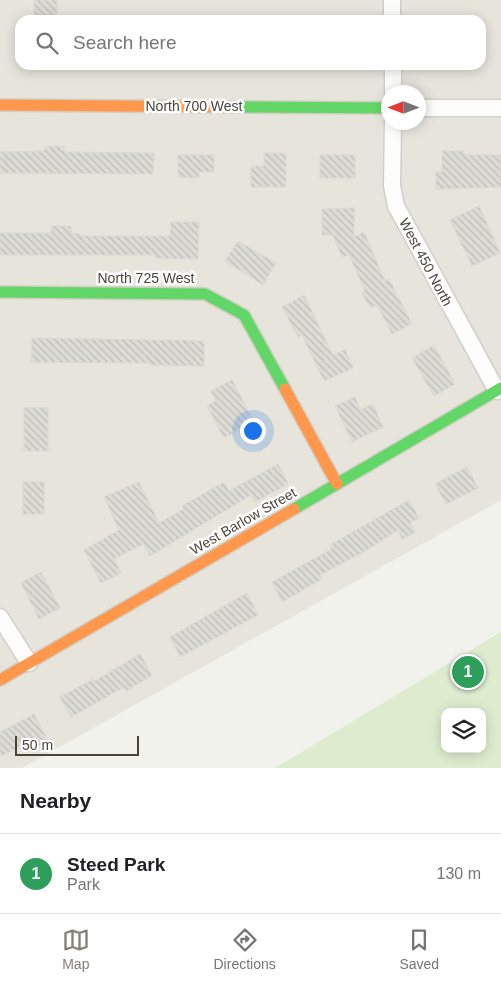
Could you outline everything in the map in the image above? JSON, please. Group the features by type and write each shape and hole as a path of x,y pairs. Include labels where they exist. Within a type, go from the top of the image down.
{"street":[{"path":"392,0 392,15"},
{"path":"393,70 393,85"},
{"name":"North 700 West","path":"0,105 381,108"},
{"path":"426,108 501,108"},
{"name":"West 450 North","path":"393,130 392,186 396,206 499,390"},
{"name":"North 725 West","path":"0,292 205,294 244,315 337,484"},
{"name":"West Barlow Street","path":"0,680 499,390"},
{"path":"0,617 29,663"}],"shaded area":[{"path":"0,0 501,0 501,500 22,768 0,768"}],"green space":[{"path":"501,632 501,768 275,768"}],"building":[{"path":"34,0 57,0 57,15 34,15"},
{"path":"64,146 64,152 154,153 153,174 0,173 0,152 45,151 44,147"},
{"path":"442,151 464,151 464,155 501,155 501,187 436,189 436,172 442,172"},
{"path":"264,153 286,153 286,187 251,187 251,166 264,166"},
{"path":"178,155 214,155 214,172 199,172 199,178 178,177"},
{"path":"320,155 355,155 355,178 320,178"},
{"path":"479,206 500,253 472,266 450,220"},
{"path":"354,208 354,237 364,232 385,281 389,279 412,324 392,334 377,305 370,308 362,293 365,291 349,255 342,257 333,235 322,235 322,209"},
{"path":"171,222 199,222 198,259 155,258 155,255 0,255 0,233 51,233 51,226 71,226 71,233 80,234 80,236 170,236"},
{"path":"238,241 276,263 263,285 225,261"},
{"path":"304,295 333,355 345,350 353,368 324,381 302,335 298,337 282,307"},
{"path":"32,338 204,341 204,366 151,365 151,363 31,362"},
{"path":"434,345 455,384 434,396 412,358"},
{"path":"232,380 259,431 243,439 238,430 224,438 207,406 216,401 211,391"},
{"path":"355,397 361,410 373,404 383,427 352,442 335,406"},
{"path":"24,408 48,408 48,451 24,451"},
{"path":"278,464 288,484 255,502 251,495 150,556 143,544 114,559 121,573 101,583 84,550 119,530 104,497 139,482 159,523 184,509 182,506 224,482 229,491"},
{"path":"467,467 478,488 446,504 435,484"},
{"path":"23,482 44,482 44,514 23,514"},
{"path":"409,500 419,518 410,523 415,532 402,539 398,530 367,550 320,575 322,579 282,602 272,582 332,549 330,545"},
{"path":"41,572 60,608 39,619 21,583"},
{"path":"247,593 258,615 180,657 170,637"},
{"path":"140,654 152,675 126,691 124,687 71,717 60,697 93,679 95,681"},
{"path":"34,714 48,741 36,748 32,740 0,757 0,732"}],"traffic: fast":[{"path":"238,107 381,108"},
{"path":"0,292 205,294 244,315 285,389"},
{"path":"294,509 501,388"}],"traffic: slow":[{"path":"0,105 238,107"},
{"path":"285,389 337,484"},
{"path":"0,680 294,509"}],"place":[{"name":"Steed Park","path":"468,672"}]}
